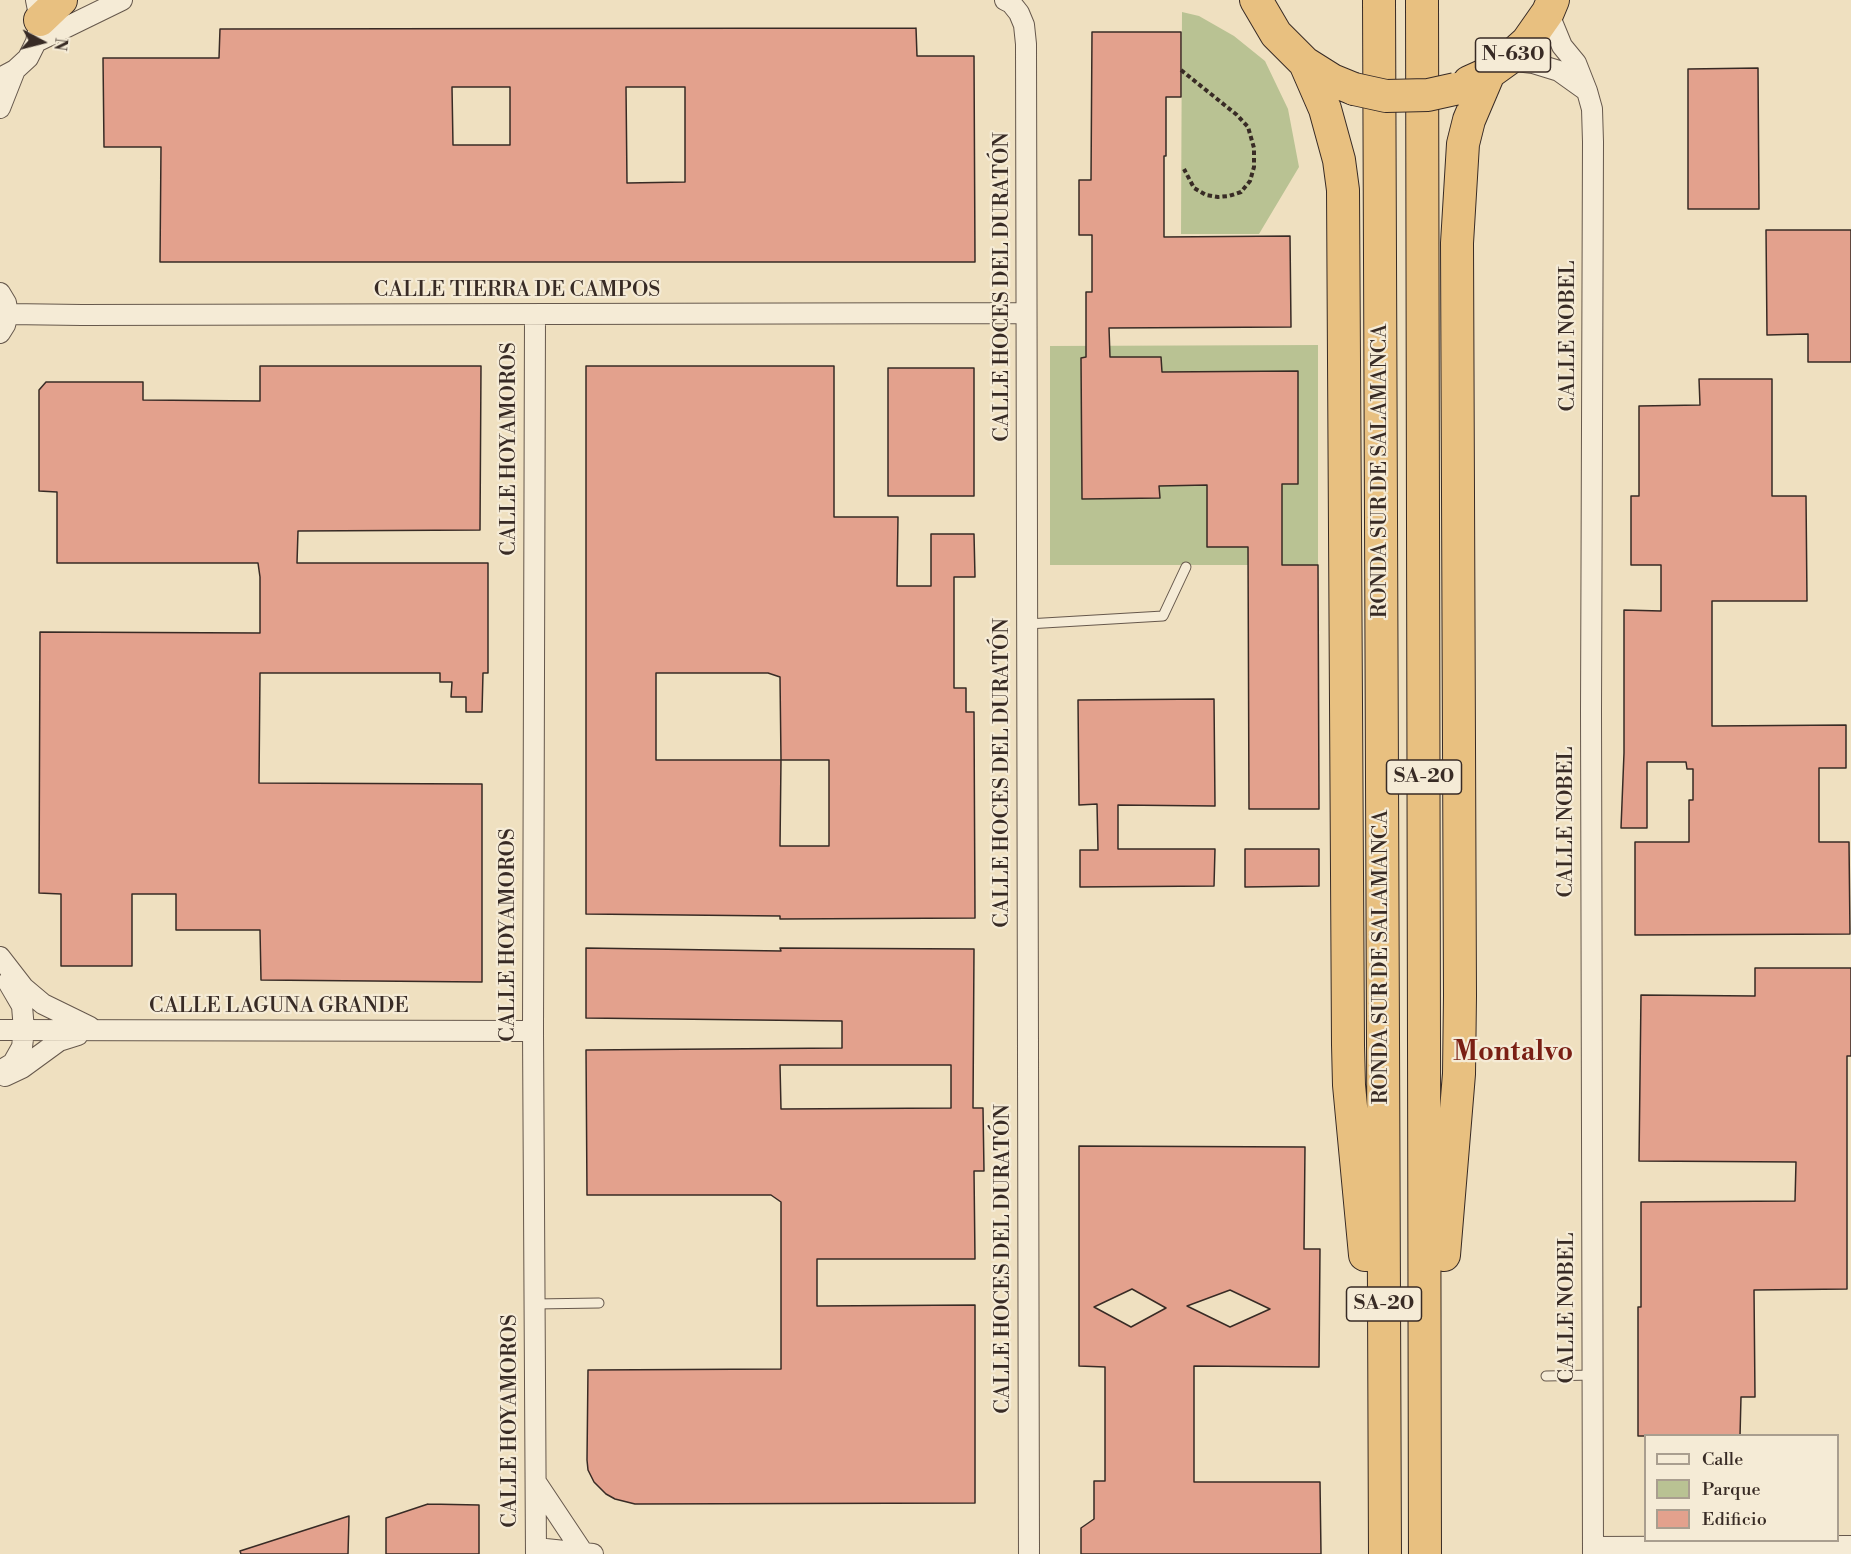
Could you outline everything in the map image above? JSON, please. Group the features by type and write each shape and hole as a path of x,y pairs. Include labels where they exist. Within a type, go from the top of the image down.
{"highway":[{"name":"N-630","path":"1256,0 1276,34 1305,63 1332,80 1354,89 1386,96 1428,95 1455,89 1498,67 1527,42 1550,6"},
{"name":"RONDA SUR DE SALAMANCA","path":"1380,0 1385,1546"},
{"name":"RONDA SUR DE SALAMANCA","path":"1422,0 1425,1541"},
{"path":"1305,63 1326,109 1339,160 1343,190 1349,1085 1368,1284 1368,1369 1385,1546"},
{"path":"1425,1541 1439,1360 1441,1289 1459,1074 1457,285 1460,172 1463,144 1469,120 1498,67"}],"street":[{"path":"0,108 8,74 28,58 43,15 122,0"},
{"name":"CALLE HOCES DEL DURATÓN","path":"1005,0 1011,3 1018,13 1026,35 1029,1554"},
{"name":"CALLE NOBEL","path":"1550,6 1562,46 1576,63 1587,91 1592,109 1593,142 1591,699 1593,1550"},
{"path":"1498,67 1533,63 1559,71 1587,91"},
{"path":"0,293 6,303 8,314 0,333"},
{"name":"CALLE TIERRA DE CAMPOS","path":"8,314 1026,313"},
{"name":"CALLE HOYAMOROS","path":"535,315 532,1032 536,1551"},
{"path":"0,957 24,988 43,1004 95,1030"},
{"path":"0,970 22,1006 24,1030 22,1047 13,1063 0,1071"},
{"name":"CALLE LAGUNA GRANDE","path":"0,1030 532,1032"},
{"path":"0,1077 22,1068 59,1041 95,1030"},
{"path":"536,1482 584,1554"},
{"path":"1593,1550 1851,1546"},
{"path":"536,1551 592,1554"}],"lane":[{"path":"1027,624 1163,616 1186,567"},
{"path":"534,1304 599,1303"},
{"path":"1546,1376 1593,1375"}],"path":[{"path":"1181,70 1238,115 1248,127 1254,148 1254,167 1250,181 1241,192 1229,196 1206,195 1194,188 1184,169"}],"green space":[{"path":"1182,12 1199,16 1234,36 1265,61 1288,109 1299,167 1259,234 1181,234"},
{"path":"1318,345 1318,565 1050,565 1050,346"}],"building":[{"path":"916,28 917,56 974,56 975,262 160,262 161,147 104,147 103,58 219,58 220,29","holes":["452,87 510,87 510,145 453,145","626,87 685,87 685,182 627,183"]},
{"path":"1092,32 1181,32 1181,97 1166,97 1164,237 1290,236 1291,327 1109,328 1110,357 1161,357 1162,372 1298,371 1298,484 1282,484 1282,565 1318,565 1319,809 1249,809 1248,547 1207,547 1207,485 1159,486 1160,498 1082,499 1081,358 1086,357 1086,292 1092,292 1092,235 1079,235 1079,180 1091,180"},
{"path":"1758,68 1759,209 1688,209 1688,69"},
{"path":"1766,230 1851,230 1851,362 1808,362 1808,334 1767,335"},
{"path":"260,366 481,366 480,530 298,531 297,563 488,563 488,673 483,673 482,712 466,712 466,697 451,697 452,682 440,682 440,673 260,673 259,783 482,784 482,982 261,980 260,930 176,930 176,894 132,894 132,966 61,966 61,894 39,893 40,632 260,633 260,577 258,563 57,563 57,492 39,491 39,390 46,382 143,382 143,400 260,401"},
{"path":"586,366 834,366 834,517 898,517 897,586 931,586 931,534 974,534 975,577 954,577 954,688 966,688 966,712 974,712 975,918 780,919 780,916 586,914","holes":["656,673 768,673 780,677 781,760 656,760","781,760 829,760 829,846 780,846"]},
{"path":"888,368 974,368 974,496 888,496"},
{"path":"1699,379 1772,379 1772,496 1806,496 1807,601 1712,601 1712,726 1846,725 1846,768 1819,768 1819,842 1849,842 1850,934 1635,935 1635,842 1689,842 1689,800 1693,800 1693,769 1687,769 1686,762 1647,762 1647,828 1621,828 1624,753 1624,610 1661,611 1661,565 1631,565 1631,496 1639,496 1639,406 1700,405"},
{"path":"1214,699 1215,806 1118,805 1118,849 1215,849 1214,886 1080,887 1080,850 1098,850 1097,804 1079,805 1078,700"},
{"path":"1245,849 1319,849 1319,886 1245,887"},
{"path":"586,948 781,951 780,948 974,949 973,1108 983,1108 984,1171 974,1171 975,1259 817,1259 817,1306 975,1305 975,1503 635,1504 615,1499 594,1482 588,1470 587,1460 588,1370 781,1369 781,1202 771,1195 587,1195 586,1050 842,1048 842,1021 586,1018","holes":["780,1065 951,1065 951,1108 781,1109"]},
{"path":"1755,968 1851,968 1851,1056 1847,1056 1847,1289 1754,1290 1755,1397 1741,1397 1740,1434 1644,1434 1644,1436 1638,1436 1641,1202 1795,1201 1796,1162 1639,1161 1641,995 1755,996"},
{"path":"1079,1146 1305,1147 1304,1249 1320,1249 1319,1367 1194,1366 1194,1482 1320,1482 1321,1554 1081,1554 1081,1528 1094,1519 1094,1481 1105,1481 1105,1367 1079,1366","holes":["1132,1289 1166,1308 1131,1327 1094,1307","1230,1290 1270,1309 1230,1327 1187,1306"]},
{"path":"428,1504 479,1505 479,1554 386,1554 386,1518"},
{"path":"349,1516 348,1554 241,1554 240,1551"}],"district":[{"name":"Montalvo","path":"1513,1054"}]}
